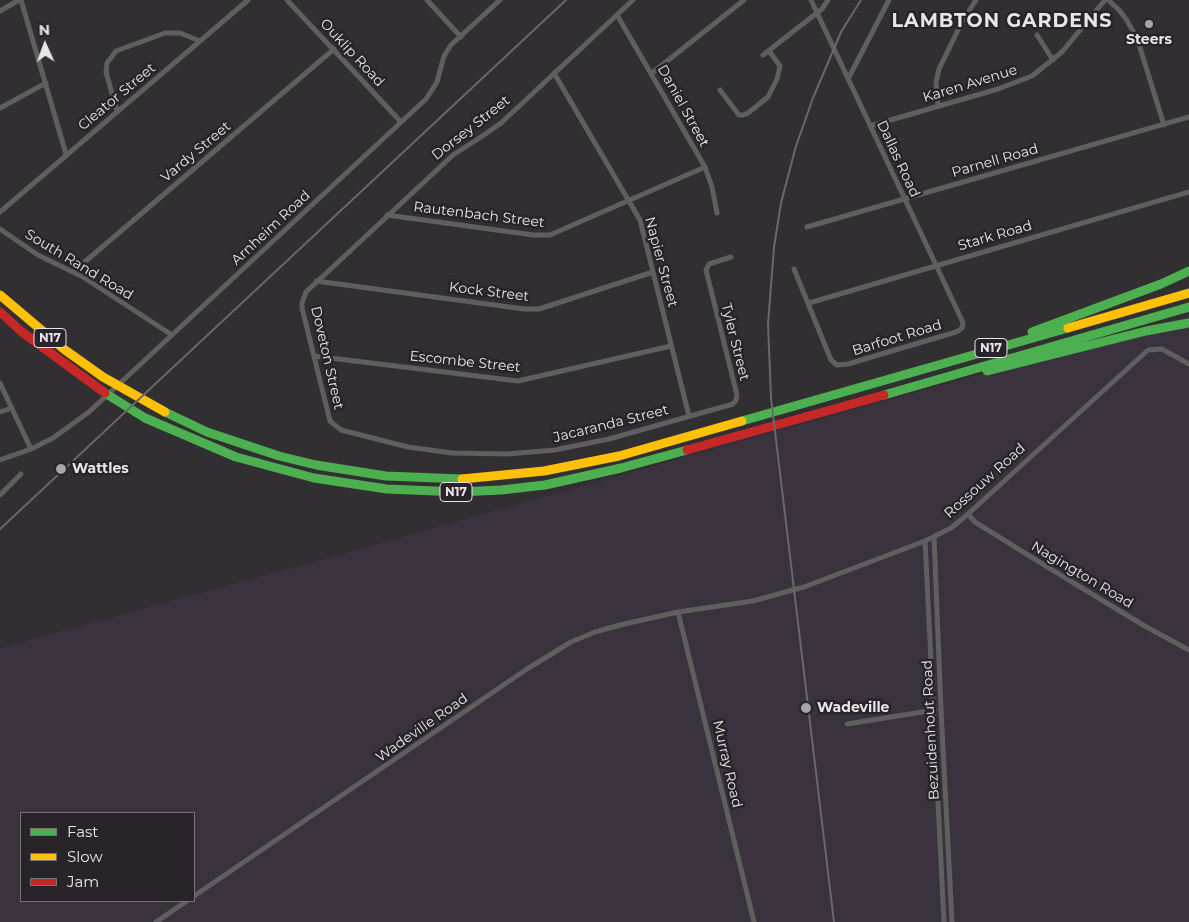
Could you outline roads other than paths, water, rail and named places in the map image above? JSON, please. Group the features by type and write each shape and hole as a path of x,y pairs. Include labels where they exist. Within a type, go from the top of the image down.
{"highway":[{"path":"1005,344 1030,332 1161,284 1189,271"},
{"name":"N17","path":"0,295 65,350 103,377 128,393 207,432 279,456 316,465 386,476 458,479 544,471 619,456 1005,344 1189,293"},
{"name":"N17","path":"0,312 22,332 93,386 145,418 236,457 314,478 387,489 459,492 545,485 582,478 797,420 1189,307"},
{"path":"909,387 970,375 1146,331 1189,323"}],"street":[{"path":"0,11 20,0 66,154"},
{"name":"Cleator Street","path":"0,212 248,0"},
{"name":"Ouklip Road","path":"287,0 401,122"},
{"path":"427,0 461,37"},
{"name":"Arnheim Road","path":"0,460 31,449 53,438 78,421 172,335 430,94 437,82 448,50 500,0"},
{"name":"Dorsey Street","path":"304,296 309,288 453,155 501,123 633,0"},
{"path":"652,73 744,0"},
{"name":"Dallas Road","path":"811,0 960,316 962,328"},
{"path":"764,56 822,9 828,0"},
{"path":"848,79 889,0"},
{"path":"938,106 936,82 939,69 962,22 976,0"},
{"path":"1106,0 1119,10 1137,38 1164,125"},
{"name":"Karen Avenue","path":"870,126 1016,84 1032,76 1053,60 1073,40 1106,0"},
{"name":"Daniel Street","path":"618,14 705,167 712,187 717,213"},
{"path":"118,111 106,72 107,62 116,51 166,33 180,33 200,41"},
{"path":"1037,35 1053,60"},
{"name":"Vardy Street","path":"74,272 334,50"},
{"path":"720,90 739,115 743,116 748,113 768,97 777,79 780,66 769,51"},
{"name":"Napier Street","path":"554,73 640,220 689,416"},
{"path":"0,108 46,83"},
{"name":"Parnell Road","path":"806,227 1189,117"},
{"name":"Rautenbach Street","path":"387,215 546,235 554,234 705,167"},
{"name":"Stark Road","path":"809,303 1189,192"},
{"name":"South Rand Road","path":"0,229 38,255 74,272 172,335"},
{"name":"Tyler Street","path":"689,416 733,404 736,400 737,395 706,270 708,264 731,257"},
{"path":"794,269 809,303"},
{"name":"Kock Street","path":"316,282 524,309 539,309 653,272"},
{"name":"Doveton Street","path":"304,296 302,308 329,416 333,425"},
{"name":"Barfoot Road","path":"809,303 831,360 837,365 848,364 956,332 962,328"},
{"name":"Escombe Street","path":"314,356 518,381 671,346"},
{"name":"Rossouw Road","path":"678,612 753,601 782,594 934,537 950,528 968,514 1142,354 1155,348 1162,349 1189,364"},
{"path":"0,383 31,449"},
{"path":"0,412 12,408"},
{"name":"Jacaranda Street","path":"333,425 341,430 408,447 452,453 507,454 555,450 609,440 689,416"},
{"path":"0,495 21,474"},
{"name":"Nagington Road","path":"968,514 975,522 1046,566 1143,625 1189,650"},
{"name":"Bezuidenhout Road","path":"934,537 952,922"},
{"name":"Bezuidenhout Road","path":"925,541 944,922"},
{"name":"Wadeville Road","path":"195,895 527,669 571,642 595,632 678,612"},
{"name":"Murray Road","path":"678,612 754,922"},
{"path":"929,622 937,621"},
{"path":"848,724 941,709"},
{"path":"936,770 944,770"},
{"path":"942,889 950,889"},
{"path":"156,922 186,902"}],"railway":[{"path":"0,529 566,0"},
{"path":"834,922 771,398 768,324 774,247 781,203 796,146 813,98 841,32 861,0"}],"place":[{"name":"Steers","path":"1149,24"},
{"name":"Wattles","path":"61,469"},
{"name":"Wadeville","path":"806,708"}],"district":[{"name":"LAMBTON GARDENS","path":"1002,21"}]}
